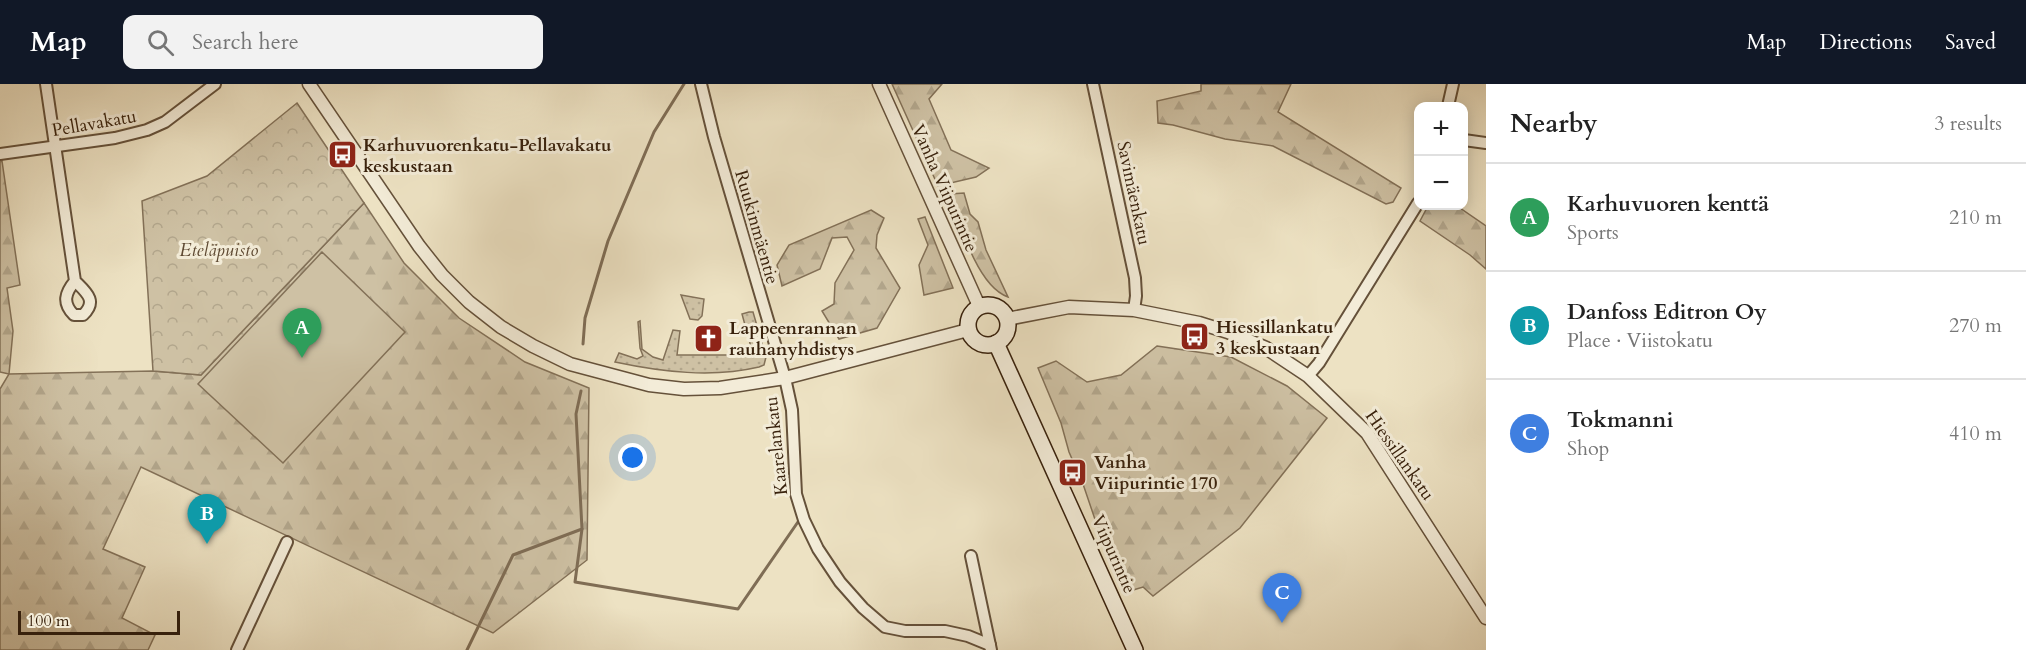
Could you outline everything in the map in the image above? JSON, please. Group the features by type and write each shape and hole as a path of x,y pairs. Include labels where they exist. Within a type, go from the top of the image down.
{"main road":[{"path":"993,305 999,308 1007,320 1006,334 996,343 989,345 976,341 968,330 969,316 979,306 993,305"},
{"name":"Viipurintie","path":"996,343 1135,650"}],"street":[{"path":"45,84 75,281"},
{"name":"Pellavakatu","path":"0,154 115,138 147,130 165,122 215,84"},
{"path":"309,84 419,246 442,275 469,302 501,327 570,364 608,376 649,385 684,389 720,388 785,378 968,330"},
{"name":"Ruukinmäentie","path":"701,84 714,137 785,378"},
{"name":"Vanha Viipurintie","path":"879,84 979,306"},
{"name":"Savimäenkatu","path":"1093,84 1135,278 1134,310"},
{"path":"1449,102 1452,84"},
{"path":"1468,140 1486,142"},
{"path":"1308,376 1319,363 1415,210"},
{"name":"Hiessillankatu","path":"1007,320 1069,307 1134,310 1168,316 1228,332 1266,348 1308,376 1340,404 1367,433 1486,618"},
{"name":"Kaarelankatu","path":"785,378 792,410 796,494 804,520 818,549 840,582 863,608 885,627 905,631 945,632 968,636 990,647"},
{"path":"237,650 287,542"},
{"path":"971,556 990,647"}],"green space":[{"path":"892,84 942,84 929,99 951,150 989,168 976,177 938,186"},
{"path":"1201,84 1291,84 1278,112 1401,188 1393,202 1386,204 1273,146 1225,139 1158,123 1157,101 1201,91"},
{"name":"Eteläpuisto","path":"297,103 364,203 201,375 153,371 142,201 207,176"},
{"path":"2,161 20,285 7,288 13,331 9,374 0,372 0,162"},
{"path":"964,193 970,214 978,222 986,250 1008,297 997,291 987,280 971,253 950,194"},
{"path":"364,203 404,263 459,318 525,362 589,388 587,560 493,633 141,467 103,549 145,567 122,618 155,635 148,650 0,650 0,389 9,374 153,371 201,375"},
{"path":"871,210 884,218 877,235 876,248 900,288 877,328 839,339 822,311 834,304 835,283 854,250 847,237 832,238 820,269 782,286 777,265 789,245"},
{"path":"1426,210 1463,210 1486,226 1486,269 1470,255 1420,221"},
{"path":"925,217 953,288 924,295 919,265 928,245 918,219"},
{"path":"322,252 405,332 283,463 198,384"},
{"path":"681,295 704,299 702,316 698,320 690,319"},
{"path":"753,312 766,357 764,365 759,367 705,373 651,369 615,362 619,353 637,359 643,356 640,348 638,322 640,321 642,349 653,357 663,360 673,330 680,331 677,355 741,355 740,350 751,347 742,314"},
{"path":"1157,346 1231,357 1287,386 1327,418 1240,528 1153,596 1143,587 1133,590 1102,540 1083,484 1069,452 1061,423 1038,368 1056,361 1087,382 1121,375"}],"waterway":[{"path":"583,344 585,318 608,241 654,132 684,84"},
{"path":"467,650 513,555 582,529 576,414 581,391"},
{"path":"582,529 575,582 738,609 800,519"}],"place":[{"name":"Karhuvuorenkatu-Pellavakatu keskustaan","path":"342,155"},
{"name":"Hiessillankatu 3 keskustaan","path":"1195,337"},
{"name":"Lappeenrannan rauhanyhdistys","path":"708,338"},
{"name":"Karhuvuoren kenttä","path":"302,358"},
{"name":"Vanha Viipurintie 170","path":"1073,472"},
{"name":"Danfoss Editron Oy","path":"207,544"},
{"name":"Tokmanni","path":"1282,623"}]}
